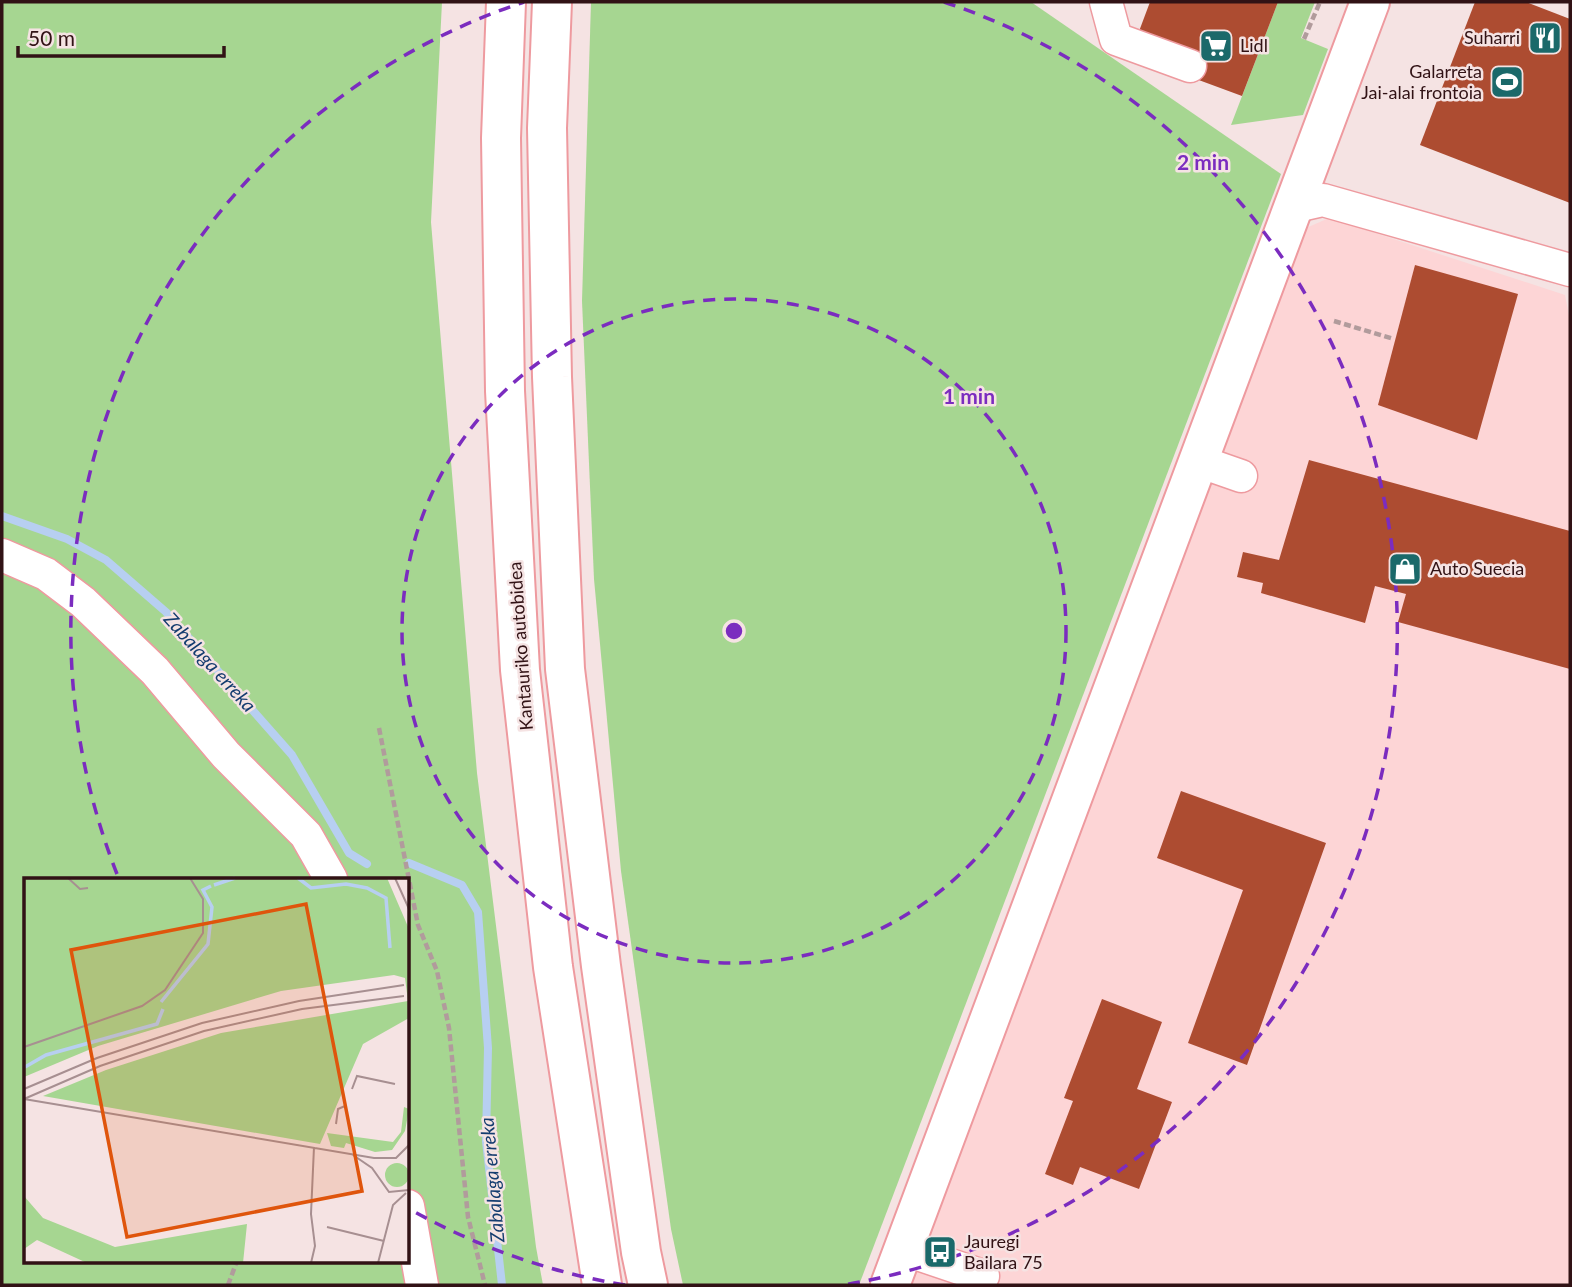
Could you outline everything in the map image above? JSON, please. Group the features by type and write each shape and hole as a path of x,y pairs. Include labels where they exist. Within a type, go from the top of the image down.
{"main road":[{"name":"Kantauriko autobidea","path":"506,2 501,138 505,391 520,670 553,967 602,1285"},
{"path":"552,2 547,128 551,322 565,669 601,966 641,1252 648,1285"},
{"path":"890,1285 1292,207 1372,9"}],"street":[{"path":"1106,2 1116,39 1190,66"},
{"path":"1292,207 1322,200 1570,270"},
{"path":"1198,461 1241,476"},
{"path":"2,555 46,574 83,602 155,671 226,755 306,835 330,878"},
{"path":"410,1217 422,1285"},
{"path":"903,1250 982,1276"}],"path":[{"path":"1304,39 1320,2"},
{"path":"1334,321 1394,339"},
{"path":"379,728 409,878"},
{"path":"410,885 418,925 437,971 449,1028 468,1217 485,1285"},
{"path":"228,1285 237,1262"}],"shaded area":[{"path":"1329,218 1565,295 1570,321 1570,1285 909,1285 1297,232"}],"green space":[{"path":"2,2 442,2 431,222 477,773 543,1285 2,1285"},
{"path":"591,2 1031,2 1281,174 859,1285 683,1285 671,1229 621,871 594,579 582,301"},
{"path":"1278,2 1315,2 1301,38 1328,49 1303,115 1231,125"}],"building":[{"name":"Lidl","path":"1150,2 1278,2 1242,96 1196,79 1204,58 1138,34"},
{"name":"Galarreta Jai-alai frontoia","path":"1475,2 1526,2 1570,19 1570,203 1420,145"},
{"path":"1415,265 1518,294 1477,440 1378,405"},
{"name":"Auto Suecia","path":"1309,460 1570,531 1570,669 1398,622 1406,594 1375,586 1365,623 1261,593 1263,583 1237,577 1243,552 1279,560"},
{"path":"1181,791 1326,843 1247,1065 1188,1043 1243,890 1157,858"},
{"path":"1102,999 1162,1022 1137,1089 1172,1102 1139,1189 1080,1167 1073,1185 1045,1174 1073,1101 1064,1098"}],"waterway":[{"name":"Zabalaga erreka","path":"2,516 67,539 106,560 166,612 292,755 349,853 367,864"},
{"name":"Zabalaga erreka","path":"409,863 462,885 478,912 488,1048 486,1141 502,1285"}],"place":[{"name":"Suharri","path":"1545,38"},
{"name":"Lidl","path":"1216,46"},
{"name":"Galarreta Jai-alai frontoia","path":"1507,82"},
{"name":"Auto Suecia","path":"1405,569"},
{"name":"Jauregi Bailara 75","path":"940,1252"}]}
